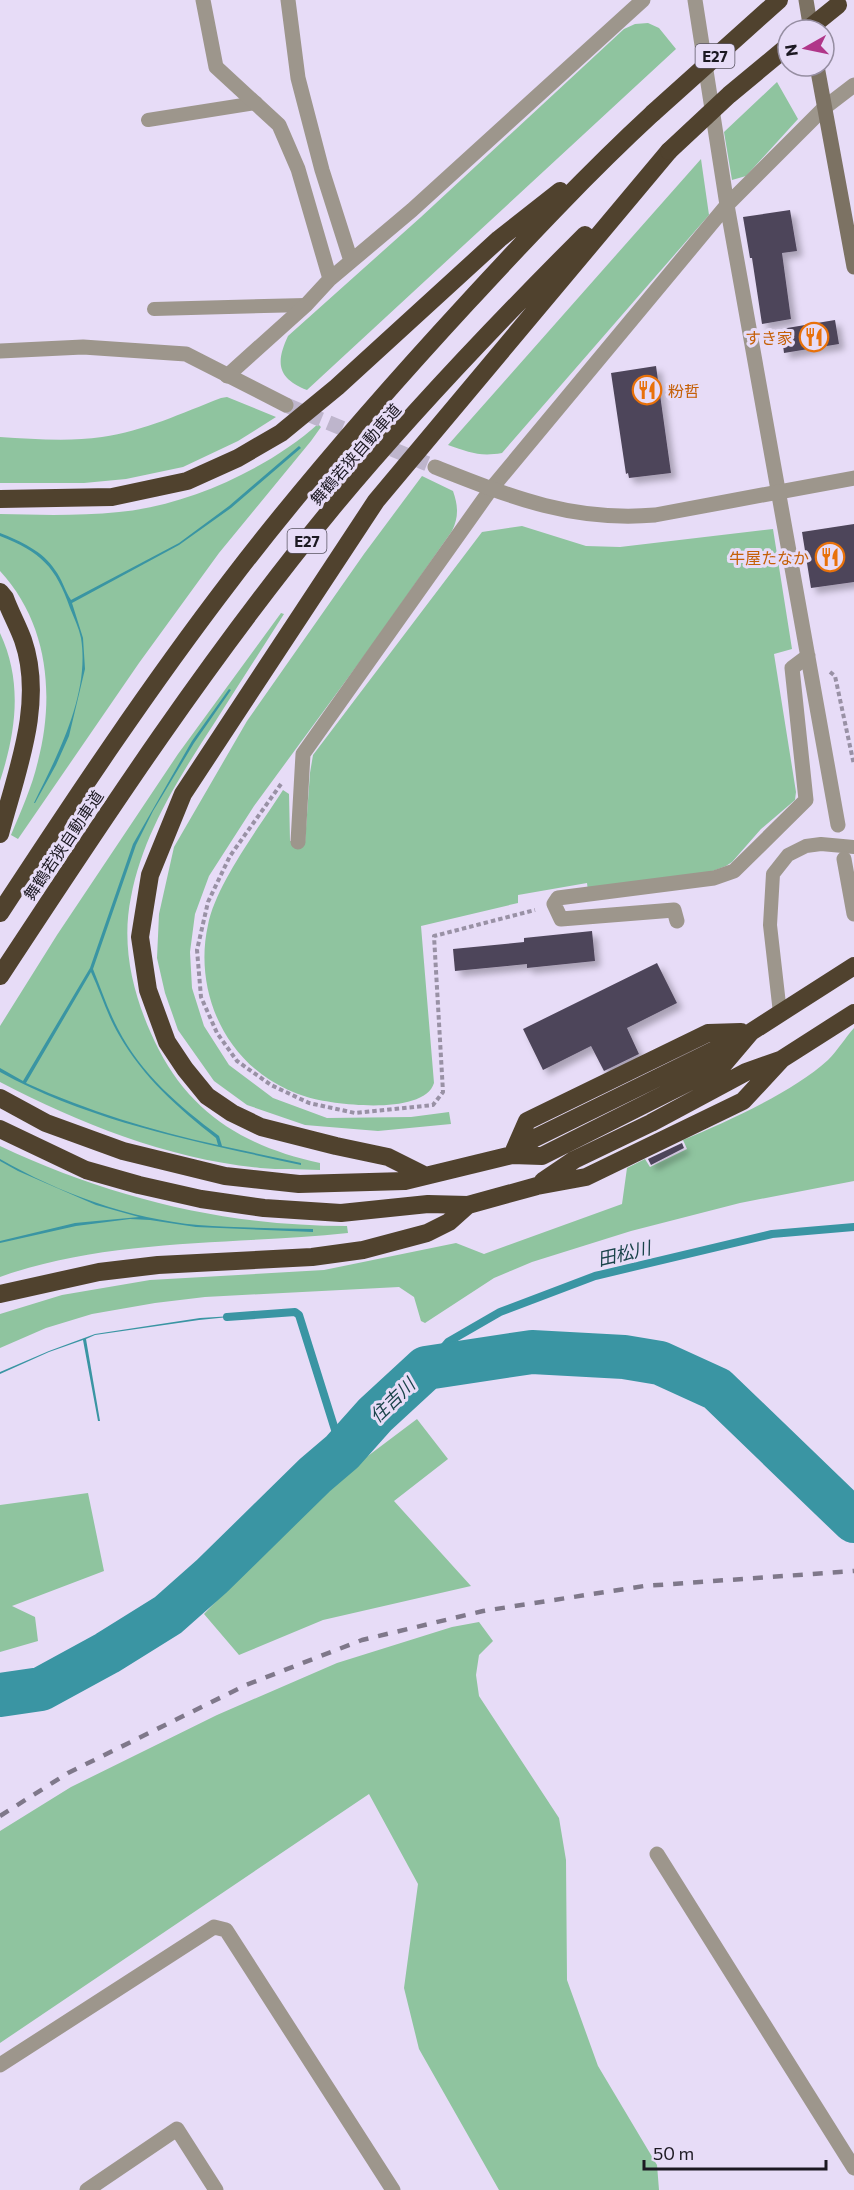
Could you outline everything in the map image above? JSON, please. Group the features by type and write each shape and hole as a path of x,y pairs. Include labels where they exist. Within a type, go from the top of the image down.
{"highway":[{"name":"舞鶴若狭自動車道","path":"0,913 106,753 230,581 309,482 449,322 512,254 618,146 779,0"},
{"path":"823,18 841,2"},
{"name":"舞鶴若狭自動車道","path":"0,976 112,806 260,599 333,507 476,347 669,151 729,95 776,56"},
{"path":"0,499 112,497 187,482 238,458 280,433 337,387 499,239 618,146"},
{"path":"424,1175 388,1156 336,1146 261,1127 232,1113 207,1096 185,1070 167,1042 148,990 140,938 150,875 183,794 376,501 669,151"},
{"path":"0,592 5,598 23,641 29,668 30,699 26,735 0,834"},
{"path":"0,1098 46,1123 123,1151 225,1176 300,1184 405,1181 512,1155 533,1139 751,1032 854,966"},
{"path":"0,1129 86,1170 201,1199 264,1208 341,1213 428,1204 468,1205 537,1185 586,1177 743,1101 782,1059 854,1013"},
{"path":"0,1294 99,1272 158,1265 312,1257 363,1250 427,1233 449,1222 468,1205"}],"main road":[{"path":"806,0 808,18"},
{"path":"819,78 854,267"}],"street":[{"path":"203,0 216,67 279,125 298,169 330,279"},
{"path":"288,0 298,78 322,170 351,261"},
{"path":"227,375 306,305 330,279 412,210 643,0"},
{"path":"695,0 727,205 838,825"},
{"path":"298,842 303,754 491,489 727,205 824,108 854,85"},
{"path":"0,351 83,347 186,354 286,405"},
{"path":"435,467 527,501 596,516 628,517 655,515 854,478"},
{"path":"678,921 675,910 561,919 554,904 558,898 714,878 734,871 807,800 792,668 808,656"},
{"path":"849,853 854,914"},
{"path":"657,1854 854,2168"},
{"path":"0,2065 214,1927 226,1930 393,2190"},
{"path":"87,2190 177,2129 216,2190"}],"lane":[{"path":"148,120 256,103"},
{"path":"154,309 306,305"},
{"path":"780,1013 770,925 773,874 788,855 806,846 821,844 849,853"}],"path":[{"path":"283,782 230,856 207,902 197,950 201,997 217,1033 237,1061 271,1085 309,1103 355,1113 433,1105 443,1092 434,936 554,904"}],"green space":[{"path":"648,23 659,28 676,49 307,390 285,375 281,355 288,336 421,217 624,29 635,24"},
{"path":"777,82 798,119 746,176 732,180 724,132"},
{"path":"701,159 709,215 502,453 480,454 448,445"},
{"path":"227,397 276,417 238,441 183,467 126,479 84,483 0,483 0,437 64,440 102,437 148,426"},
{"path":"318,424 321,427 311,441 219,553 139,663 18,839 11,835 38,761 46,711 46,686 38,637 29,613 16,591 0,571 0,514 60,515 119,512 171,502 225,483 251,470 275,456"},
{"path":"422,476 453,491 457,511 452,531 254,806 209,876 195,914 190,952 192,988 204,1026 229,1065 273,1098 327,1118 411,1117 449,1112 451,1124 378,1131 305,1125 247,1105 214,1081 178,1030 165,993 157,958 159,914 174,847 247,721 364,554"},
{"path":"522,526 586,546 620,547 773,529 792,649 774,654 796,792 795,800 761,829 732,862 710,872 588,891 587,883 518,895 518,903 421,926 434,1083 427,1093 414,1100 376,1105 336,1103 297,1094 274,1083 252,1066 224,1032 208,991 205,969 205,947 213,909 229,874 283,790 289,794 290,841 305,842 313,755 482,532"},
{"path":"281,613 284,614 164,806 144,850 137,873 131,897 127,937 132,976 150,1032 173,1073 189,1093 206,1111 226,1126 270,1148 320,1163 320,1170 268,1169 192,1157 159,1148 62,1112 0,1082 0,1026 57,935 178,754"},
{"path":"0,633 12,670 15,707 10,744 0,781"},
{"path":"854,1028 854,1181 740,1203 631,1231 532,1262 494,1278 425,1323 421,1321 414,1297 399,1287 205,1297 92,1314 46,1328 0,1348 0,1314 62,1295 150,1280 324,1270 456,1243 484,1254 622,1204 627,1168 645,1159 650,1167 687,1149 683,1140 778,1095 814,1072 828,1060"},
{"path":"0,1146 84,1180 169,1206 256,1221 347,1226 348,1233 128,1249 41,1264 0,1277"},
{"path":"417,1419 448,1459 394,1501 471,1586 323,1620 239,1655 204,1614 324,1489"},
{"path":"88,1493 104,1571 12,1606 35,1617 38,1641 0,1652 0,1505"},
{"path":"479,1622 493,1641 479,1655 476,1675 479,1696 559,1818 566,1860 567,1980 598,2066 657,2165 659,2190 499,2190 419,2049 404,1988 418,1884 369,1794 0,2043 0,1831 71,1787 217,1715 337,1663 452,1627"}],"water":[{"path":"299,446 301,448 231,508 179,545 72,603 83,638 85,669 69,736 56,765 34,803 62,744 76,702 83,659 81,638 65,594 53,571 36,555 0,536 0,533 23,543 44,557 57,574 71,600 179,543 229,506"},
{"path":"229,689 231,690 194,743 153,811 136,845 93,969 114,1022 127,1045 162,1088 219,1136 222,1146 301,1163 301,1165 185,1139 109,1118 35,1090 0,1072 0,1068 23,1081 90,968 133,844 192,741","holes":["91,972 115,1027 139,1065 175,1103 216,1138 218,1145 121,1119 73,1103 26,1083"]},
{"path":"0,1159 71,1193 147,1217 198,1225 313,1229 313,1232 196,1227 130,1219 76,1226 0,1243 0,1241 75,1223 139,1217 96,1205 18,1171"},
{"path":"249,1315 95,1335 86,1339 100,1421 98,1421 83,1340 0,1374 0,1372 49,1351 95,1334 200,1318"}],"building":[{"path":"790,210 797,251 782,253 791,319 762,324 743,217"},
{"path":"835,320 839,344 784,353 781,329"},
{"path":"656,366 671,473 629,478 628,473 626,474 611,373"},
{"name":"牛屋たなか","path":"854,524 854,582 811,588 802,532"},
{"path":"592,931 595,961 527,968 527,964 455,971 453,949 524,942 524,938"},
{"path":"657,963 677,1003 627,1028 639,1054 604,1071 591,1046 543,1070 523,1029"},
{"path":"682,1143 684,1148 651,1165 648,1159"}],"waterway":[{"name":"田松川","path":"426,1368 448,1342 500,1312 595,1276 772,1234 854,1227"},
{"path":"227,1317 295,1312 299,1315 342,1452"},
{"name":"住吉川","path":"0,1695 41,1689 107,1653 168,1615 342,1452 375,1415 426,1368 532,1352 624,1357 660,1363 717,1389 854,1521"}],"tunnel":[{"path":"286,405 435,467"}],"railway":[{"path":"0,1816 68,1773 246,1685 362,1640 483,1611 644,1586 854,1571"}],"place":[{"name":"すき家","path":"814,337"},
{"name":"粉哲","path":"647,390"},
{"name":"牛屋たなか","path":"830,557"}]}
